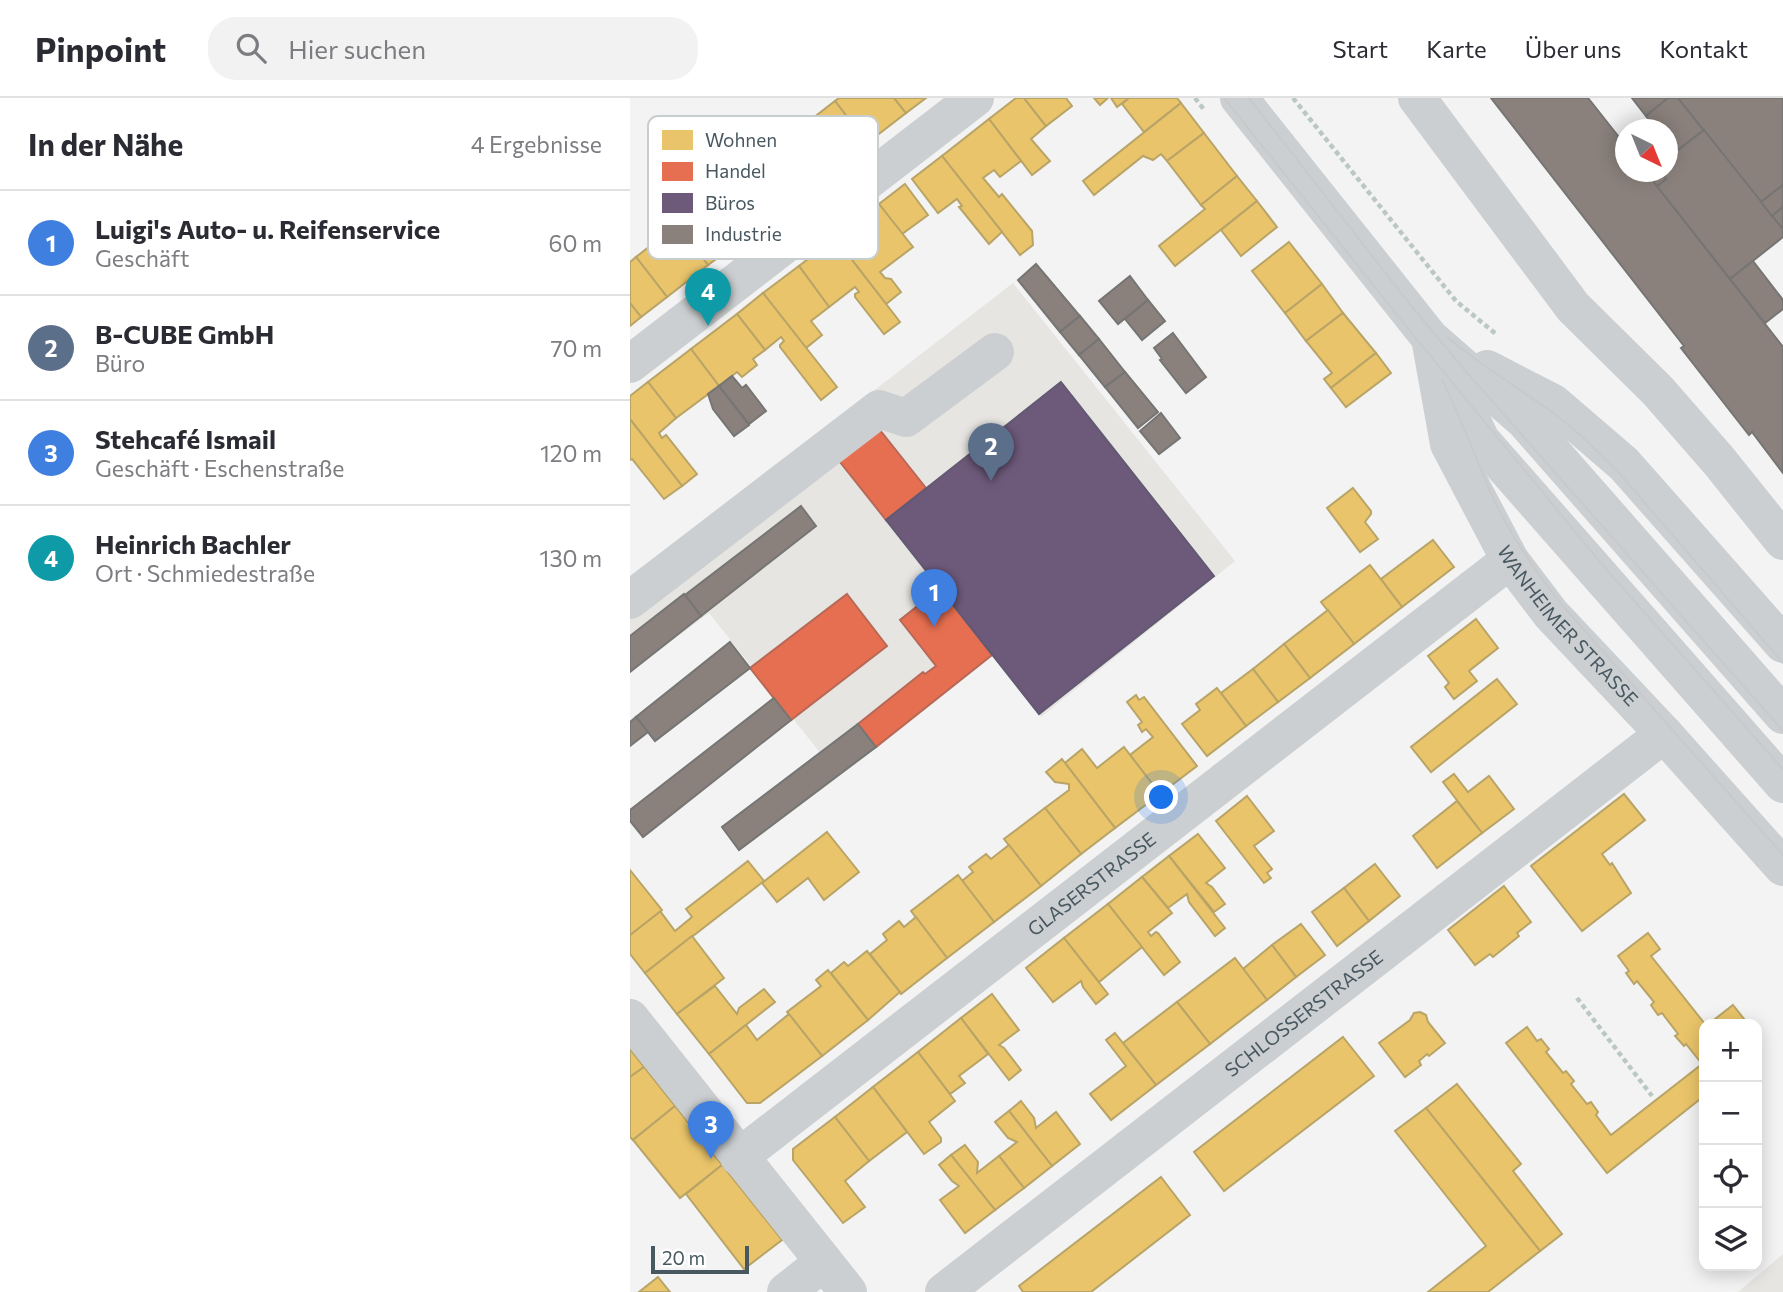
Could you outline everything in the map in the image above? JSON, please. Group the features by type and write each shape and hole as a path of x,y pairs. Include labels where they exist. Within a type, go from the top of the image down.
{"street":[{"path":"878,173 975,98"},
{"path":"1417,98 1573,307 1658,391 1783,541"},
{"name":"WANHEIMER STRASSE","path":"1225,109 1430,338 1525,421 1783,715"},
{"path":"630,364 766,259"},
{"name":"WANHEIMER STRASSE","path":"1430,338 1449,444 1510,560 1551,614 1664,734 1783,867"},
{"name":"WANHEIMER STRASSE","path":"1430,338 1553,403 1614,455 1783,644"},
{"name":"WANHEIMER STRASSE","path":"1430,338 1482,440 1783,784"},
{"path":"630,600 880,409 906,418 995,352"},
{"name":"GLASERSTRASSE","path":"739,1157 1510,560"},
{"name":"SCHLOSSERSTRASSE","path":"944,1292 1664,734"},
{"path":"630,1018 848,1292"},
{"path":"786,1292 824,1262"}],"path":[{"path":"1195,98 1225,109"},
{"path":"1293,98 1456,302 1499,336"},
{"path":"1577,998 1652,1096"}],"shaded area":[{"path":"1013,283 1235,561 1041,717 992,655 837,774 709,613 630,672 630,579"},
{"path":"1783,1254 1783,1292 1738,1292"}],"building: Wohnen":[{"path":"839,98 894,98 906,113 878,135 878,116 846,116 835,101"},
{"path":"894,98 926,98 906,113"},
{"path":"1016,98 1024,98 1046,126 1031,139 1050,161 1032,175 989,119"},
{"path":"1024,98 1066,98 1072,106 1046,126"},
{"path":"1094,98 1108,98 1100,105"},
{"path":"1111,98 1129,98 1117,107"},
{"path":"1129,98 1177,98 1181,103 1144,132 1122,104"},
{"path":"835,101 846,116 816,116"},
{"path":"1181,103 1204,133 1167,161 1161,154 1153,160 1143,156 1094,195 1083,181"},
{"path":"989,119 1021,161 1000,177 994,170 983,178 999,197 1002,194 1032,231 1033,245 1020,255 942,156"},
{"path":"1204,133 1237,176 1201,205 1167,161"},
{"path":"942,156 1002,232 989,244 959,207 962,206 957,199 938,213 912,179"},
{"path":"1237,176 1257,201 1175,266 1159,246 1205,209 1201,205"},
{"path":"905,184 928,215 902,234 879,204"},
{"path":"1257,201 1277,227 1241,256 1221,230"},
{"path":"878,205 913,247 880,272 885,278 891,279 901,292 886,304 851,259 878,259"},
{"path":"1289,242 1322,284 1285,313 1252,271"},
{"path":"648,248 648,259 703,259 708,265 667,297 636,257"},
{"path":"636,257 667,297 641,317 630,303 630,262"},
{"path":"703,259 716,259 708,265"},
{"path":"808,259 851,259 900,322 884,334 855,297 859,292 855,287 829,307 799,266"},
{"path":"799,266 829,307 811,321 822,335 806,348 763,293"},
{"path":"1322,284 1343,313 1306,341 1285,313"},
{"path":"763,293 837,387 821,400 780,347 784,341 781,337 765,350 737,314"},
{"path":"630,303 641,317 630,326"},
{"path":"1343,313 1376,353 1331,388 1324,379 1332,373 1306,341"},
{"path":"737,314 765,350 753,359 757,365 742,377 737,372 719,386 691,349"},
{"path":"691,349 719,386 676,418 648,382"},
{"path":"1376,353 1391,373 1346,407 1331,388"},
{"path":"648,382 676,418 659,433 662,438 666,435 697,474 682,486 630,419 630,396"},
{"path":"630,419 682,486 664,499 632,459 630,460"},
{"path":"1353,488 1371,511 1365,522 1378,539 1360,552 1327,508"},
{"path":"1433,540 1454,567 1402,607 1381,579"},
{"path":"1370,565 1402,607 1354,644 1321,602"},
{"path":"1328,610 1354,644 1310,678 1284,644"},
{"path":"1476,619 1498,648 1469,671 1477,681 1454,699 1445,687 1449,683 1428,656"},
{"path":"1284,644 1310,678 1278,702 1253,669"},
{"path":"1253,669 1278,702 1246,726 1221,693"},
{"path":"1497,679 1517,704 1431,772 1411,747"},
{"path":"1217,688 1246,726 1207,756 1182,724 1200,710 1196,704"},
{"path":"1136,695 1139,700 1144,697 1197,766 1160,794 1130,755 1153,737 1146,729 1142,732 1138,725 1142,722 1127,702"},
{"path":"1124,747 1160,794 1115,828 1065,763 1082,749 1097,768"},
{"path":"1062,759 1115,828 1081,854 1045,808 1069,790 1069,784 1055,782 1046,772"},
{"path":"1454,774 1468,792 1489,776 1514,809 1482,833 1443,782"},
{"path":"1624,794 1645,820 1602,854 1610,865 1612,863 1631,893 1582,931 1531,866"},
{"path":"1247,796 1274,831 1254,846 1272,869 1267,873 1271,878 1264,883 1216,821"},
{"path":"1457,801 1482,833 1437,868 1413,836"},
{"path":"1045,808 1081,854 1041,886 1004,839"},
{"path":"827,832 859,872 824,900 808,878 777,902 762,883"},
{"path":"1198,834 1225,868 1206,883 1225,904 1214,912 1169,856"},
{"path":"1009,845 1041,886 994,922 962,881 973,872 969,867 986,854 991,859"},
{"path":"1169,856 1225,928 1215,936 1189,902 1187,894 1168,908 1142,877"},
{"path":"748,861 764,881 645,973 630,954 630,935 660,911 675,931 692,917 686,909"},
{"path":"1375,864 1400,896 1369,921 1344,888"},
{"path":"630,870 662,910 630,935"},
{"path":"958,875 994,922 947,958 911,911"},
{"path":"1142,877 1172,913 1148,932 1151,936 1158,933 1180,962 1164,975 1108,904"},
{"path":"1504,886 1531,922 1517,933 1519,936 1493,957 1490,954 1475,965 1448,930"},
{"path":"1344,888 1369,921 1337,946 1312,912"},
{"path":"1108,904 1142,947 1099,982 1064,938"},
{"path":"916,917 947,958 901,994 870,954 887,940 883,934 899,921 904,927"},
{"path":"1301,924 1325,955 1296,977 1272,945"},
{"path":"1648,933 1660,949 1651,956 1701,1019 1699,1060 1686,1044 1684,1046 1675,1036 1678,1034 1662,1013 1658,1015 1651,1005 1654,1002 1637,981 1634,984 1626,973 1629,971 1618,956"},
{"path":"692,936 724,978 677,1014 645,973"},
{"path":"1064,938 1108,994 1096,1004 1081,981 1053,1002 1026,968"},
{"path":"1272,945 1296,977 1267,1000 1243,969"},
{"path":"867,951 900,992 868,1020 831,973 844,962 848,966"},
{"path":"1235,958 1267,1000 1210,1044 1177,1002"},
{"path":"828,970 868,1020 822,1056 787,1012 821,986 816,980"},
{"path":"715,986 737,1014 739,1008 764,989 775,1002 709,1054 677,1014"},
{"path":"992,994 1019,1030 999,1045 1021,1070 1009,1080 961,1018"},
{"path":"1177,1002 1210,1044 1156,1085 1123,1043"},
{"path":"1733,1005 1744,1019 1715,1019"},
{"path":"1414,1013 1426,1015 1428,1022 1445,1043 1429,1056 1427,1054 1419,1061 1421,1065 1405,1077 1379,1043 1410,1020"},
{"path":"789,1014 822,1056 760,1103 747,1103 709,1054 746,1025 757,1040"},
{"path":"961,1018 988,1054 959,1076 965,1083 950,1094 918,1052"},
{"path":"1527,1027 1537,1041 1541,1039 1549,1049 1546,1052 1563,1073 1566,1071 1574,1081 1571,1084 1587,1104 1591,1102 1598,1112 1596,1115 1611,1135 1699,1066 1699,1100 1607,1173 1506,1043"},
{"path":"1115,1033 1156,1085 1111,1120 1090,1094 1126,1066 1106,1040"},
{"path":"1343,1037 1374,1076 1224,1191 1194,1152"},
{"path":"630,1049 644,1067 630,1077"},
{"path":"918,1052 955,1101 929,1122 941,1142 924,1154 873,1087"},
{"path":"644,1067 675,1106 633,1140 630,1137 630,1077"},
{"path":"1457,1084 1521,1164 1513,1171 1562,1234 1540,1251 1426,1108"},
{"path":"873,1087 907,1132 869,1161 835,1117"},
{"path":"1021,1101 1034,1118 1036,1128 1056,1112 1080,1144 1052,1166 1009,1111"},
{"path":"675,1106 722,1165 680,1198 633,1140"},
{"path":"1426,1108 1540,1251 1488,1292 1428,1292 1486,1246 1395,1131"},
{"path":"1009,1111 1052,1166 1024,1188 999,1156 1017,1142 1008,1138 995,1122"},
{"path":"835,1117 869,1161 845,1181 865,1207 843,1223 793,1160 793,1149"},
{"path":"965,1145 978,1162 977,1173 999,1156 1024,1188 995,1210 951,1155"},
{"path":"951,1155 995,1210 965,1233 940,1200 959,1186 939,1165"},
{"path":"722,1165 782,1240 744,1269 686,1194"},
{"path":"1161,1177 1190,1215 1091,1292 1023,1292 1019,1286"},
{"path":"658,1277 670,1292 639,1292"}],"building: Handel":[{"path":"876,425 926,488 886,520 836,457"},
{"path":"940,588 992,655 876,747 858,724 923,672 925,674 936,666 900,620"},
{"path":"847,594 887,646 791,720 750,668"}],"building: Büros":[{"path":"1061,382 1214,576 1039,714 886,520"}],"building: Industrie":[{"path":"1491,98 1588,98 1615,132 1615,182 1654,182 1783,347 1783,473 1752,432 1749,435 1681,348 1684,346"},
{"path":"1632,98 1668,98 1646,116"},
{"path":"1668,98 1678,98 1704,130 1678,150 1678,119 1648,119 1646,116"},
{"path":"1678,98 1783,98 1783,185 1761,202"},
{"path":"1704,130 1783,229 1783,237 1730,279 1657,186 1662,182 1678,182 1678,150"},
{"path":"1783,185 1783,207 1772,216 1761,202"},
{"path":"1783,207 1783,229 1772,216"},
{"path":"1753,261 1783,300 1783,309 1765,323 1730,279"},
{"path":"1036,264 1080,316 1060,332 1018,280"},
{"path":"1130,276 1148,300 1118,324 1099,301"},
{"path":"1148,300 1165,321 1142,340 1125,319"},
{"path":"1080,316 1099,339 1079,355 1060,332"},
{"path":"1173,333 1206,377 1186,393 1154,348"},
{"path":"1099,339 1125,372 1105,387 1079,355"},
{"path":"1125,372 1158,412 1138,428 1105,387"},
{"path":"732,376 742,388 746,385 766,411 749,424 719,386"},
{"path":"719,386 749,425 734,436 713,409 708,394"},
{"path":"1161,413 1180,438 1159,454 1140,431"},
{"path":"801,506 816,526 701,616 685,595"},
{"path":"684,594 701,616 630,672 630,636"},
{"path":"730,642 750,668 655,741 636,717"},
{"path":"774,698 791,720 643,837 630,821 630,810"},
{"path":"636,717 648,732 630,746 630,722"},
{"path":"858,724 876,747 739,850 722,827"}],"tram line":[{"path":"1224,98 1414,336 1605,568 1783,769"},
{"path":"1249,98 1408,302 1463,368 1783,731"},
{"path":"1447,337 1561,419 1595,449 1620,474 1783,663"},
{"path":"1442,380 1494,500 1534,567 1562,605 1783,855"}],"place":[{"name":"Heinrich Bachler","path":"708,326"},
{"name":"B-CUBE GmbH","path":"991,481"},
{"name":"Luigi's Auto- u. Reifenservice","path":"934,627"},
{"name":"Stehcafé Ismail","path":"711,1159"}]}
